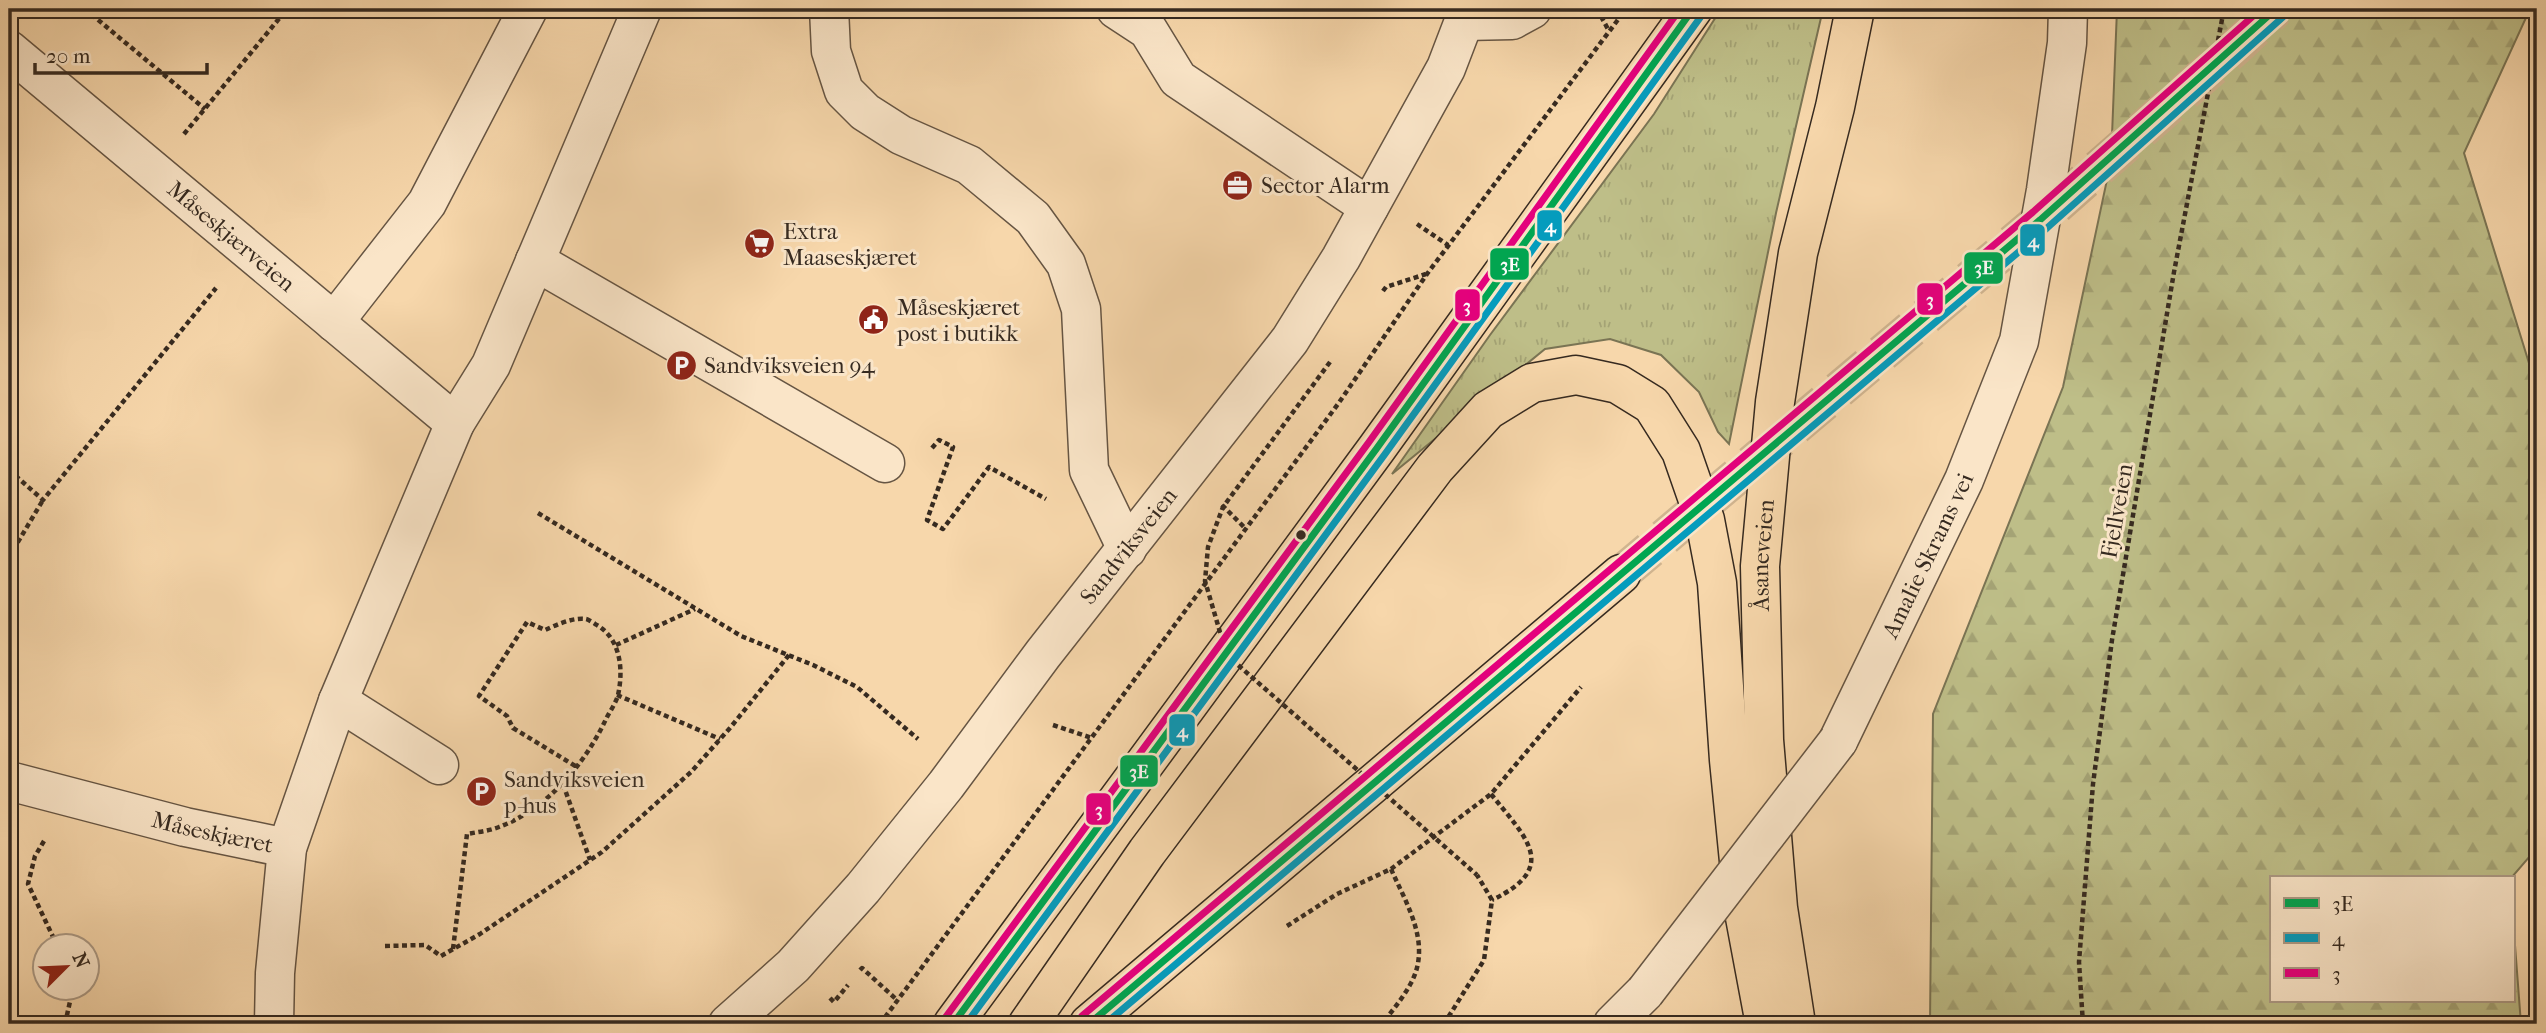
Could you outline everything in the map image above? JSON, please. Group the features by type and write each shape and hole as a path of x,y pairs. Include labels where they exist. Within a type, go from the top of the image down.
{"highway":[{"path":"953,1024 1377,448 1693,9"},
{"name":"Åsaneveien","path":"1796,1024 1778,908 1763,740 1760,566 1775,402 1798,253 1835,107 1854,9"},
{"path":"1028,1024 1147,852 1435,468 1488,410 1532,383 1576,375 1618,384 1652,405 1681,451 1705,520 1717,583 1729,760 1744,912 1765,1024"},
{"path":"1089,1024 1621,574"}],"street":[{"path":"334,322 427,203 528,9"},
{"path":"287,848 338,701 455,423 491,365 642,9"},
{"path":"829,9 831,51 844,91 865,112 901,135 969,165 1033,218 1066,264 1081,309 1088,470 1127,549"},
{"path":"1116,9 1147,30 1178,79 1369,208"},
{"name":"Sandviksveien","path":"728,1024 793,966 863,888 946,785 1043,654 1290,340 1341,258 1446,68 1465,15 1512,20 1532,9"},
{"name":"Amalie Skrams vei","path":"1613,1024 1645,992 1838,741 1964,480 2019,341 2046,190 2067,43 2068,9"},
{"name":"Måseskjærveien","path":"9,50 455,423"},
{"path":"535,261 885,463"},
{"path":"338,701 439,765"},
{"name":"Måseskjæret","path":"9,781 185,827 287,848 275,974 274,1024"}],"path":[{"path":"85,9 92,11 205,109"},
{"path":"177,143 287,9"},
{"path":"1597,9 1609,31"},
{"path":"880,1024 1338,404 1427,274 1626,9"},
{"name":"Fjellveien","path":"2082,1024 2079,962 2093,783 2110,652 2174,272 2224,9"},
{"path":"9,558 43,499 247,249"},
{"path":"1378,298 1386,287 1427,274"},
{"path":"1338,352 1222,510 1208,547 1205,581 1222,639 1238,665 1477,876 1492,900 1484,960 1444,1024"},
{"path":"885,463 907,476 939,440 953,447 927,520 943,530 989,467 1021,484"},
{"path":"9,470 43,499"},
{"path":"538,513 741,636 857,687 906,727"},
{"path":"616,645 696,608"},
{"path":"453,949 467,834 499,827 530,810 563,784 577,767 593,747 617,695 620,664 616,645 607,630 586,619 559,623 545,630 527,622 479,696 507,716 513,728 577,767"},
{"path":"385,946 425,945 441,956 552,887 590,860 691,772 789,655"},
{"path":"1285,928 1337,894 1391,869 1491,794 1581,687"},
{"path":"617,695 720,739"},
{"path":"1050,724 1092,738"},
{"path":"563,784 590,860"},
{"path":"1491,794 1527,841 1533,860 1523,881 1492,900"},
{"path":"51,932 29,884 35,856 73,796"},
{"path":"1382,1024 1412,982 1420,951 1417,929 1391,869"},
{"path":"65,1024 70,1002"}],"green space":[{"path":"1721,9 1823,9 1776,213 1729,444 1718,432 1699,392 1661,355 1610,339 1545,349 1392,474 1490,335 1654,114"},
{"path":"2117,9 2530,9 2464,153 2537,389 2537,848 2513,876 2270,876 2270,1002 2514,1002 2514,932 2521,1024 1930,1024 1933,714 2063,387 2111,161"}],"tunnel":[{"path":"1621,574 2040,220 2276,9"}],"transit line":[{"name":"3","path":"945,1018 1369,442 1680,9"},
{"name":"3E","path":"953,1024 1377,448 1693,9"},
{"name":"3","path":"1082,1016 2033,212 2261,9"},
{"name":"3E","path":"1089,1024 2040,220 2276,9"},
{"name":"4","path":"966,1024 1385,454 1702,15"},
{"name":"4","path":"1105,1024 2047,228 2283,17"}],"place":[{"name":"Sector Alarm","path":"1238,185"},
{"name":"Extra Maaseskjæret","path":"760,244"},
{"name":"Måseskjæret post i butikk","path":"874,320"},
{"name":"Sandviksveien 94","path":"681,365"},
{"name":"Sandviksveien p-hus","path":"481,792"}]}
